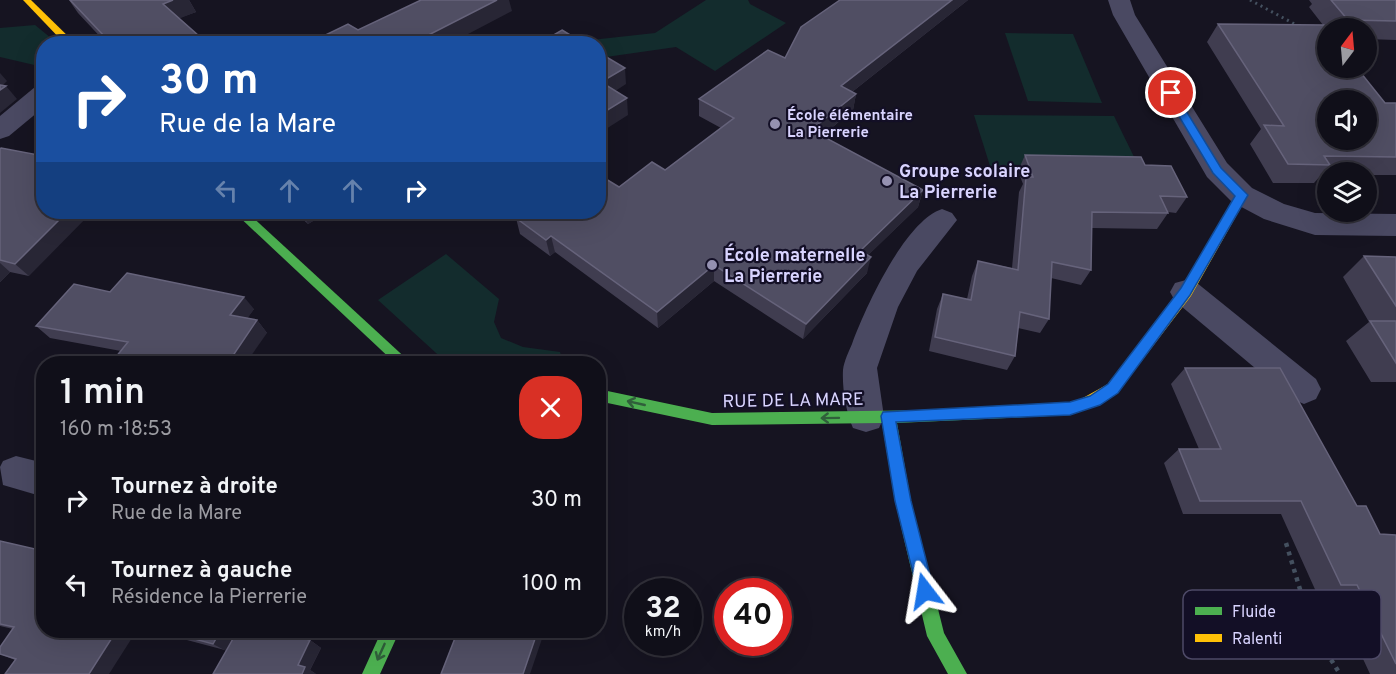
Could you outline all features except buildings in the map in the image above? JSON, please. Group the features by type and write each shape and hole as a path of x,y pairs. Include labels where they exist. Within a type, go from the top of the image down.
{"street":[{"path":"1119,0 1124,15 1217,170 1242,195 1274,212 1315,224 1396,225"},
{"path":"27,1 63,36"},
{"path":"0,130 36,100"},
{"name":"RUE DE LA MARE","path":"606,397 712,419 877,417 1070,409 1095,400 1113,388 1186,292 1242,195"},
{"path":"248,219 396,356"},
{"path":"942,220 906,263 882,306 860,368 903,501 936,636 958,674"},
{"path":"1186,292 1304,389"},
{"path":"371,674 387,638"}],"path":[{"path":"1250,0 1300,25 1306,33"},
{"path":"1286,543 1299,590"},
{"path":"1326,659 1340,674"}],"green space":[{"path":"706,0 748,0 750,4 786,23 715,71 676,47 606,57 606,38 655,33"},
{"path":"35,25 48,36 36,36 36,65 0,57 0,28"},
{"path":"1005,33 1073,34 1102,103 1028,101"},
{"path":"974,115 1114,116 1139,167 990,166"},
{"path":"446,254 499,299 494,322 501,338 523,347 560,352 561,356 439,356 378,300"}],"traffic: fast":[{"path":"248,219 396,356"},
{"path":"606,397 712,419 941,416 1070,409 1086,403"},
{"path":"888,416 903,501 936,636 958,674"},
{"path":"371,674 387,638"}],"traffic: slow":[{"path":"27,1 63,36"},
{"path":"1086,403 1113,388 1186,292 1242,195"}],"place":[{"name":"École élémentaire La Pierrerie","path":"775,124"},
{"name":"Groupe scolaire La Pierrerie","path":"887,181"},
{"name":"École maternelle La Pierrerie","path":"712,265"}],"route":[{"path":"925,591 903,501 888,416 941,416 1070,409 1095,400 1113,388 1186,292 1242,195 1217,170 1171,93"}]}
